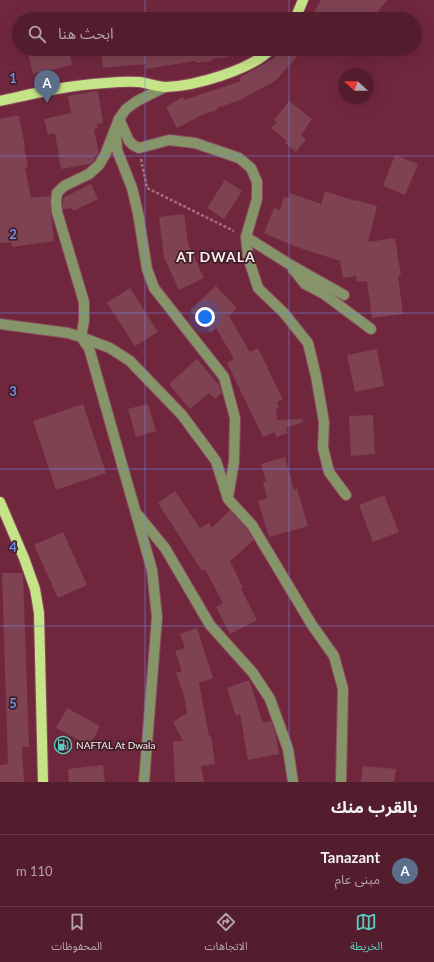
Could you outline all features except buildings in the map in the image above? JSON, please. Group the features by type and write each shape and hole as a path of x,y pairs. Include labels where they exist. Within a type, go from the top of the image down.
{"main road":[{"path":"298,12 303,0"},
{"path":"0,101 53,89 104,83 138,82 164,87 189,85 218,77 262,56"},
{"path":"0,502 24,558 35,589 39,613 42,782"}],"street":[{"path":"144,782 156,617 152,570 89,348 81,337 84,321 84,302 57,212 56,202 57,193 64,186 89,174 99,165 105,155 119,119 126,109 137,101 164,87"},
{"path":"119,119 129,141 139,148 169,140 195,143 239,158 251,168 257,182 257,199 246,237 248,257 258,288 284,313 308,343 316,376 324,422 323,448 329,472 346,495"},
{"path":"119,119 116,138 117,150 133,194 138,213 147,269 154,288 224,377 235,418 234,462 228,499"},
{"path":"246,237 289,264 344,295"},
{"path":"289,264 305,284 324,294 371,329"},
{"path":"0,324 68,333 110,348 130,361 182,415 216,461 228,499 252,525 312,624 334,656 343,689 341,782"},
{"path":"135,512 165,548 210,625 253,673 270,699 288,749 293,782"}],"path":[{"path":"139,148 147,188 246,237"}],"place":[{"name":"Tanazant","path":"47,103"},
{"name":"NAFTAL At Dwala","path":"63,745"}],"district":[{"name":"AT DWALA","path":"216,256"}]}
